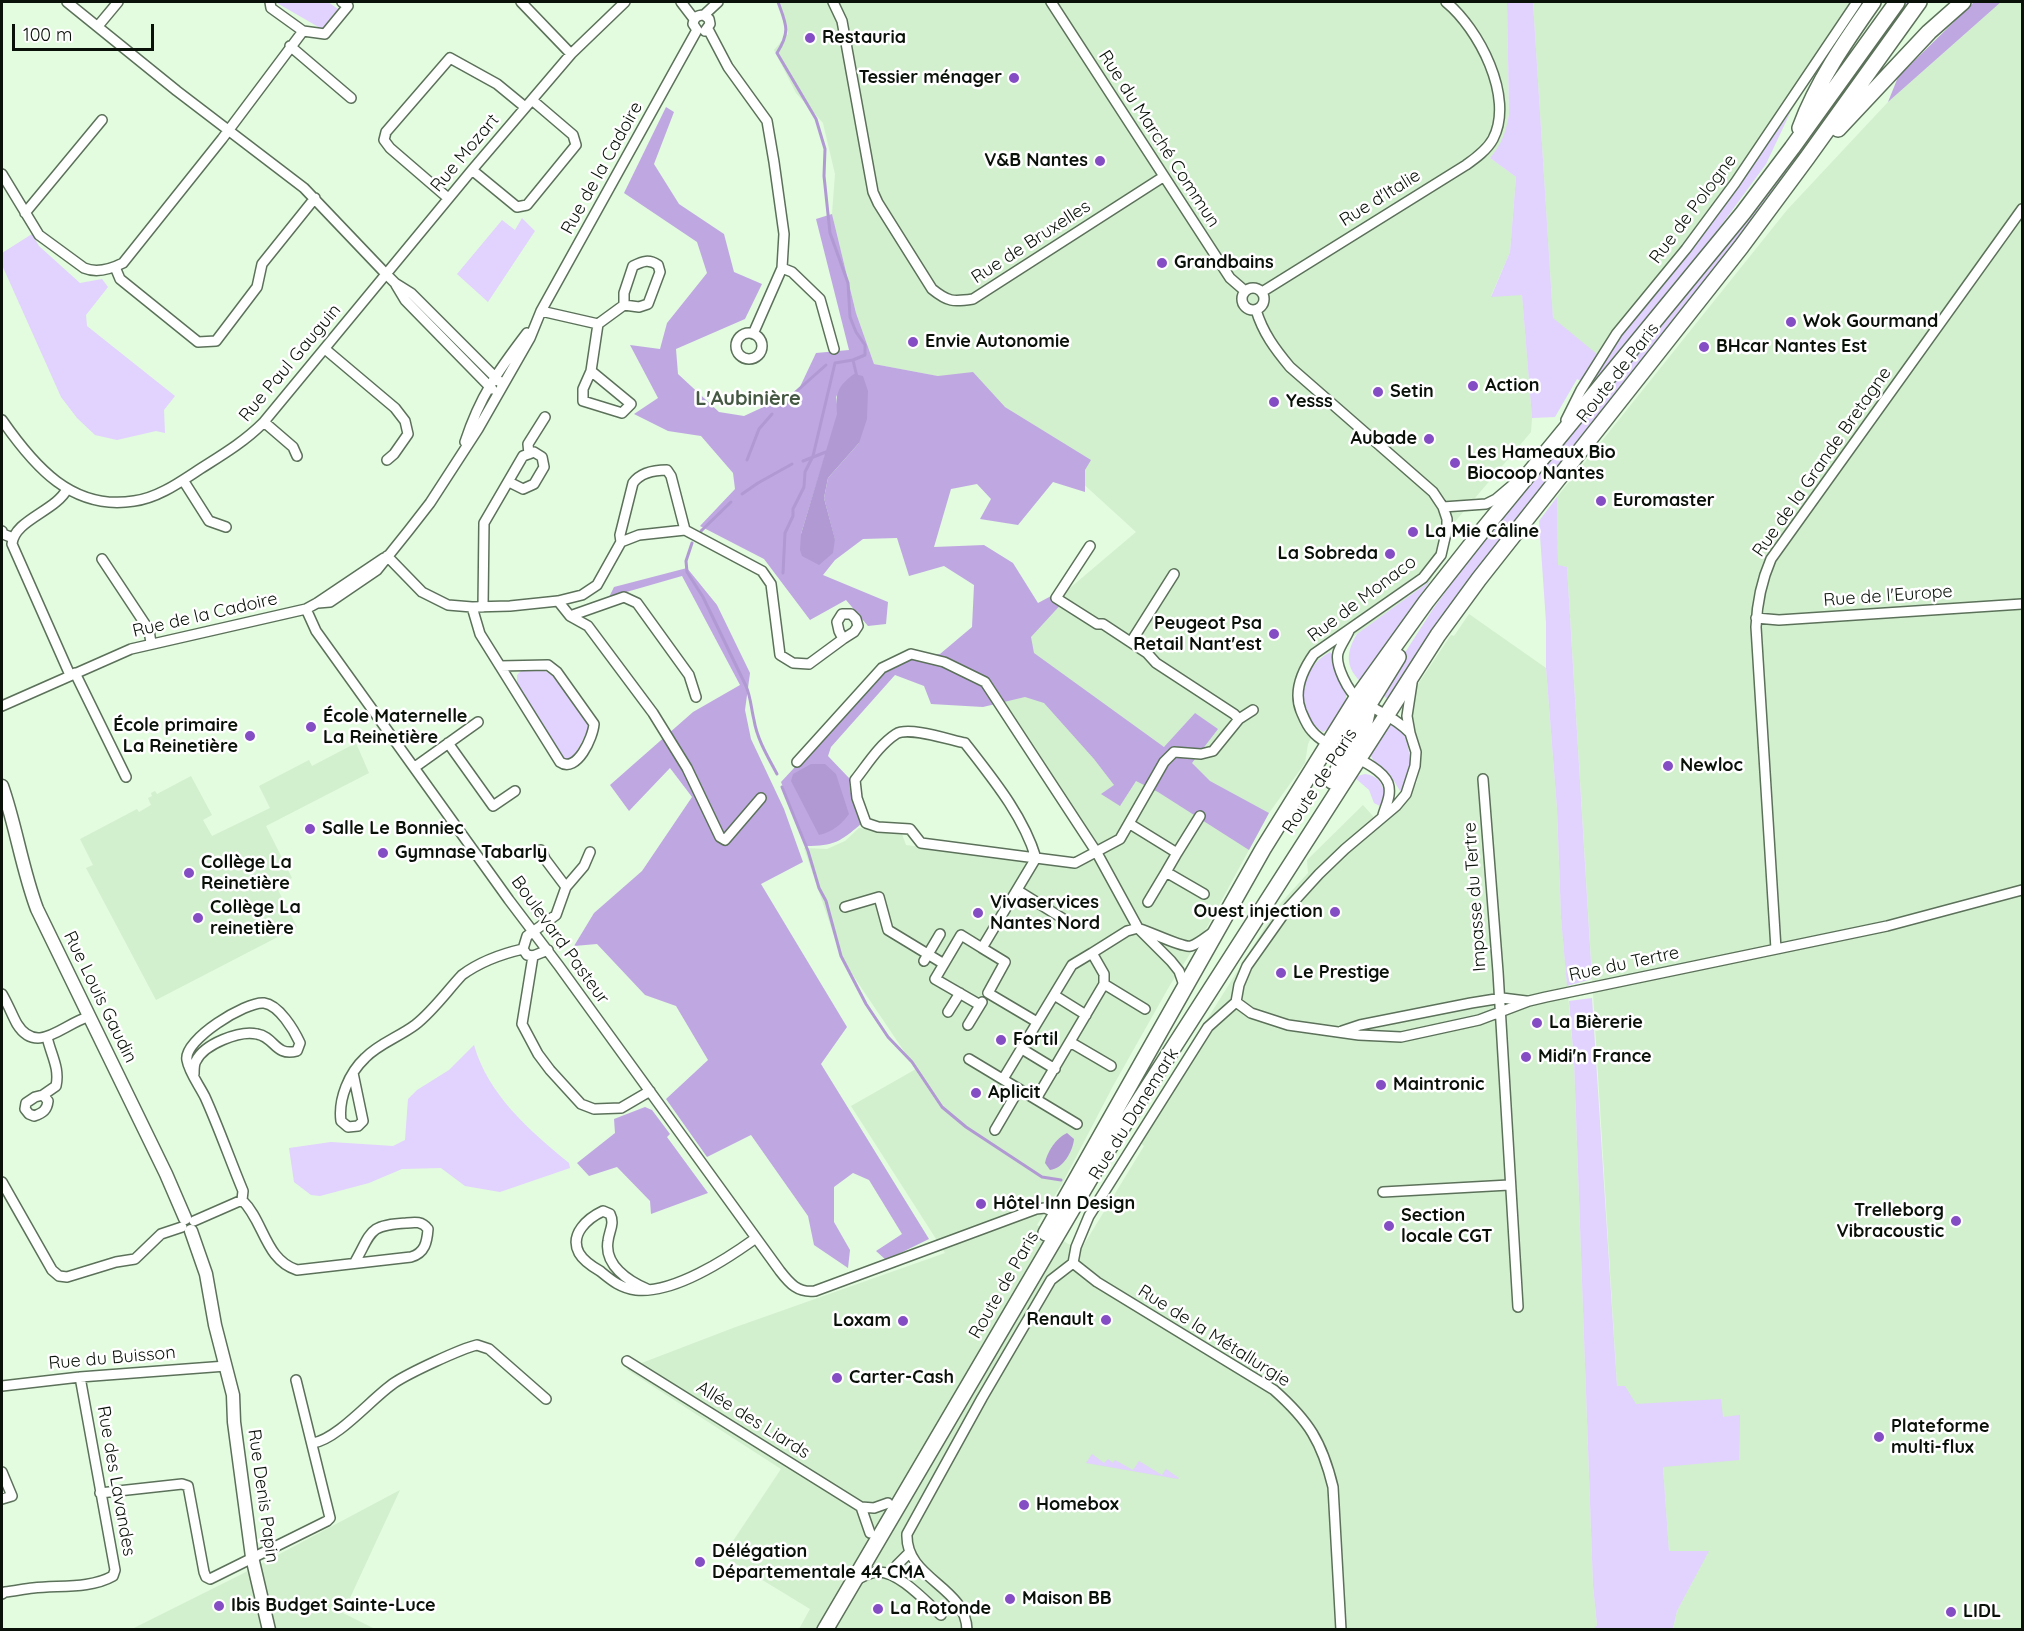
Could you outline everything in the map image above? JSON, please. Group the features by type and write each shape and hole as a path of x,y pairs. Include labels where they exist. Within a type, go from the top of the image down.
{"main road":[{"path":"1792,148 1810,102 1839,50 1873,2"},
{"name":"Route de Paris","path":"814,1629 1057,1213 1272,833 1328,743 1363,701 1426,602 1558,437 1661,314 1792,148 1897,2"},
{"name":"Route de Paris","path":"825,1629 1098,1166 1316,825 1352,756 1386,714 1479,579 1673,335 1807,158 1919,2"},
{"path":"1807,158 1843,124 1929,32 1963,2"},
{"path":"1352,756 1360,737 1363,701"}],"street":[{"path":"67,2 177,91 281,168 315,198 395,283 405,300 463,345 502,384"},
{"path":"98,26 118,2"},
{"path":"270,2 271,8 303,31 325,34 348,6 342,2"},
{"path":"520,2 571,54"},
{"name":"Rue Mozart","path":"386,274 571,54 625,2"},
{"path":"681,2 699,17 710,21 708,29 728,67 767,122 784,234 782,268 753,334"},
{"path":"708,29 704,32 697,30 694,26 699,17 718,2"},
{"name":"Rue de Bruxelles","path":"833,2 842,21 873,192 932,289 944,299 958,301 974,299 1163,177"},
{"name":"Rue du Marché Commun","path":"1051,2 1230,278 1245,291"},
{"name":"Rue d'Italie","path":"1262,292 1478,156 1492,141 1499,117 1492,71 1481,43 1467,22 1446,2"},
{"name":"Rue de Pologne","path":"1558,437 1581,390 1617,333 1686,249 1735,183 1857,2"},
{"name":"Rue de la Cadoire","path":"2,705 131,649 330,602 377,570 430,503 478,429 697,30"},
{"path":"2,174 39,235 90,271 115,267 123,263 303,31"},
{"path":"290,46 351,98"},
{"path":"448,198 390,148 384,140 386,132 450,58 529,104 573,135 576,145 526,205 517,207 472,170"},
{"path":"25,213 102,120"},
{"path":"115,267 120,279 198,342 216,341 258,287 262,264 315,198"},
{"name":"Rue de la Grande Bretagne","path":"1776,949 1756,618 1758,594 1771,559 2022,209"},
{"path":"591,371 631,404 622,413 583,401 582,388 591,371 598,324 624,305 639,307 648,304 660,272 658,265 654,262 643,261 633,266 624,293 624,305"},
{"path":"782,268 792,272 820,299 834,349"},
{"name":"Rue Paul Gauguin","path":"2,420 41,471 67,489 98,502 134,501 158,494 250,436 386,274"},
{"path":"1252,288 1262,292 1264,303 1256,310 1249,310 1243,306 1241,298 1245,291 1252,288"},
{"path":"1256,310 1261,328 1290,367 1433,492 1443,507 1486,504 1496,500 1511,485 1524,479"},
{"path":"541,311 598,324"},
{"name":"Rue de la Cadoire","path":"461,453 477,407 494,376 537,321"},
{"path":"441,330 456,352 497,393"},
{"path":"456,352 463,345"},
{"path":"325,349 395,408 405,422 408,434 387,460"},
{"path":"529,454 528,444 545,417"},
{"path":"264,422 293,447 297,456"},
{"path":"483,607 484,523 523,456 534,452 542,457 544,467 534,484 523,489 509,482"},
{"path":"621,542 620,535 633,483 643,474 660,470 667,470 671,476 685,530"},
{"path":"183,480 209,521 226,527"},
{"path":"67,489 64,495 18,529 13,538 14,550 73,674 126,777"},
{"name":"Rue de Monaco","path":"1352,756 1328,743 1311,730 1299,705 1300,680 1314,654 1423,578 1441,555 1447,530 1447,519 1443,507"},
{"path":"387,556 422,592 448,605 483,607 558,601 582,595 597,585 621,542 639,534 685,530 762,571 771,584 780,655 793,663 808,664 843,639"},
{"path":"2,531 3,534 13,538"},
{"path":"1090,546 1056,598 1131,642 1147,653 1156,663 1239,719"},
{"path":"102,559 149,630 151,643"},
{"path":"1131,642 1174,574"},
{"path":"570,616 624,597 637,603 689,675 696,697"},
{"path":"558,601 570,616 588,626 653,712 687,768 720,837 725,840 761,798"},
{"name":"Rue de l'Europe","path":"1756,618 1779,620 2022,604"},
{"path":"472,607 480,634 500,666 560,762 570,765 579,759 594,724 557,672 548,665 500,666"},
{"name":"Boulevard Pasteur","path":"306,609 316,631 756,1238 794,1287 807,1292 816,1291 1036,1209 1045,1208 1057,1213"},
{"path":"1350,629 1338,654 1343,678 1363,701 1399,723 1410,734"},
{"path":"797,762 882,668 911,654 944,662 985,682 1097,853 1138,928 1179,971 1185,988"},
{"path":"1236,1002 1239,985 1247,966 1288,908 1318,874 1406,794 1412,780 1416,752 1410,734 1407,711 1412,685 1409,678"},
{"path":"982,948 1036,858 1030,837 993,780 965,743 911,732 897,733 876,753 855,780 857,798 866,823 878,827 910,829 921,843 1036,858 1075,863 1120,839 1164,762 1174,752 1201,754 1213,751 1239,719 1253,710"},
{"path":"415,767 478,722"},
{"path":"448,743 494,806 515,791"},
{"path":"1352,756 1379,772 1389,784 1389,797 1382,816"},
{"name":"Impasse du Tertre","path":"1483,778 1518,1306"},
{"name":"Rue Louis Gaudin","path":"2,786 28,885 37,909 157,1155 188,1224 206,1274 226,1366"},
{"path":"1148,902 1200,816"},
{"path":"1130,824 1177,853"},
{"path":"541,850 566,887"},
{"path":"523,949 527,936 556,915 566,887 584,866 590,852"},
{"path":"1166,872 1204,894"},
{"path":"1017,890 1062,918"},
{"name":"Rue du Tertre","path":"1236,1002 1251,1013 1288,1025 1359,1035 1401,1037 1470,1022 1529,1001 1915,920 2022,890"},
{"path":"844,908 879,897 888,930 926,958 944,964"},
{"path":"1003,1079 1072,965 1127,931 1138,928 1183,946 1192,946 1217,930"},
{"path":"926,958 940,934"},
{"path":"968,1025 988,993 1005,962 961,935 935,979 980,1005"},
{"path":"523,949 527,955 533,956 548,950"},
{"path":"353,1073 363,1121 358,1126 348,1127 341,1121 339,1111 353,1073 366,1057 416,1024 462,975 480,963 523,949"},
{"path":"1036,1099 1104,984 1104,974 1092,953"},
{"path":"533,956 522,1024 538,1054 550,1070 581,1104 594,1109 621,1108 650,1091"},
{"path":"1104,984 1145,1009"},
{"path":"948,1012 960,993"},
{"path":"988,993 1037,1022"},
{"path":"2,994 18,1026 29,1037 37,1039 47,1037 88,1017"},
{"path":"1054,995 1086,1015"},
{"path":"1340,1032 1360,1025 1499,999 1529,1001"},
{"name":"Rue du Danemark","path":"1073,1263 1076,1247 1089,1216 1208,1027 1236,1002"},
{"path":"194,1074 195,1061 206,1050 240,1033 260,1034 279,1050 288,1054 297,1051 300,1043 295,1032 278,1011 266,1003 253,1004 226,1018 189,1047 186,1058 243,1191 242,1200"},
{"path":"43,1095 56,1086 58,1078 47,1037"},
{"path":"1070,1042 1111,1066"},
{"path":"1022,1049 1055,1069"},
{"path":"969,1059 1077,1124"},
{"path":"995,1130 1019,1089"},
{"path":"2,1182 52,1270 59,1276 67,1277 135,1259 161,1234 242,1200"},
{"path":"1383,1192 1509,1185"},
{"path":"242,1200 251,1209 279,1261 297,1270 420,1255 424,1249 428,1228 418,1222 380,1226 366,1241 355,1262"},
{"path":"647,1289 632,1283 615,1267 608,1255 608,1242 613,1221 610,1214 603,1210 592,1216 580,1229 576,1243 579,1254 620,1287 637,1290 647,1289 687,1279 716,1265 756,1238"},
{"path":"967,1629 965,1612 959,1602 916,1564 909,1553 907,1534 1051,1281 1073,1263"},
{"name":"Rue de la Métallurgie","path":"1073,1263 1097,1281 1274,1390 1298,1412 1318,1442 1328,1465 1333,1487 1341,1629"},
{"path":"313,1443 321,1442 350,1421 394,1383 477,1345 489,1349 546,1399"},
{"name":"Allée des Liards","path":"627,1360 861,1507"},
{"name":"Rue du Buisson","path":"2,1386 80,1377 226,1366"},
{"name":"Rue Denis Papin","path":"226,1366 232,1395 252,1557 269,1629"},
{"name":"Rue des Lavandes","path":"2,1594 34,1588 64,1587 106,1580 114,1576 115,1570 80,1377"},
{"path":"100,1493 182,1484 188,1486 206,1577 210,1579 327,1521 330,1518 296,1380"},
{"path":"2,1472 12,1496 2,1499"},
{"path":"870,1533 861,1507 874,1508 888,1503"},
{"path":"898,1578 897,1565 909,1553"},
{"path":"854,1581 880,1572 898,1578 941,1616"}],"shaded area":[{"path":"278,2 328,2 338,9 322,29"},
{"path":"779,2 1507,2 1509,114 1506,133 1500,146 1490,158 1516,177 1510,252 1491,296 1522,294 1532,418 1531,432 1453,524 1448,548 1430,581 1321,657 1312,666 1308,674 1308,715 1316,727 1308,744 1305,763 1269,813 1206,929 1170,985 1113,1086 1063,1182 1037,1225 1080,1251 1144,1146 1133,1137 1279,905 1308,873 1307,860 1363,805 1381,825 1407,801 1417,782 1420,763 1412,719 1412,693 1451,635 1454,636 1469,614 1546,668 1557,809 1561,918 1574,1061 1593,1586 1597,1625 1594,1630 799,1629 810,1609 723,1556 781,1469 626,1369 733,1328 945,1253 851,1106 916,1069 842,959 804,848 827,849 845,841 859,828 902,834 906,845 1014,859 1086,859 1097,842 987,674 1044,610 1136,532 1056,459 1061,442 1005,407 938,376 874,364 856,313 832,214 835,174 823,123 796,93 774,50 788,34"},
{"path":"1507,2 1533,2 1553,318 1603,359 1693,246 1791,111 1766,164 1695,261 1593,387 1577,379 1555,417 1532,418 1522,295 1491,297 1510,252 1516,177 1490,158 1503,138 1509,114"},
{"path":"1533,2 1864,2 1791,111 1693,246 1603,360 1553,319"},
{"path":"1905,2 1914,2 1785,179 1434,630 1388,699 1379,693 1433,609 1465,565"},
{"path":"1974,2 2001,2 1888,102 1898,77"},
{"path":"2001,2 2022,2 2022,1629 1673,1629 1677,1611 1708,1552 1669,1552 1663,1467 1617,1386 1567,567 1558,566 1557,497 1787,210 1888,102"},
{"path":"666,107 674,112 654,164 679,204 724,234 734,272 762,284 745,319 676,349 678,374 719,412 744,416 798,391 816,353 849,350 816,219 832,214 856,313 874,364 938,376 973,372 1005,407 1091,460 1085,470 1085,492 1053,482 1018,525 980,519 991,499 977,484 951,489 934,547 984,545 1013,563 1038,603 1053,595 1065,600 1031,637 1034,653 1164,747 1195,713 1218,729 1192,763 1210,781 1269,813 1249,850 1158,792 1136,781 1120,806 1101,794 1114,785 1044,703 1025,697 983,707 931,704 924,686 895,675 831,747 828,756 849,778 850,790 861,824 836,842 806,846 781,782 884,671 912,656 940,654 972,627 974,585 944,566 909,576 897,538 863,539 835,560 823,575 888,602 886,624 868,626 846,600 810,620 764,559 700,526 735,489 733,473 701,436 668,431 634,414 658,398 630,345 660,349 667,323 707,273 697,242 624,193","holes":["836,395 859,443 828,478 824,498 835,540 801,534 838,414"]},
{"path":"522,218 535,231 488,302 457,274 502,220 515,230"},
{"path":"32,234 39,246 80,283 102,279 108,287 86,315 87,326 175,396 164,410 165,433 156,431 117,440 95,435 77,418 61,397 2,265 2,253"},
{"path":"854,374 863,376 868,391 867,419 859,443 828,478 824,498 835,539 833,553 819,565 802,556 801,534 837,414 839,391"},
{"path":"1557,497 1558,565 1567,567 1592,979 1567,986 1561,918 1557,809 1546,668 1546,622 1539,521"},
{"path":"687,568 717,605 750,673 745,710 751,739 784,809 803,862 761,884 847,1027 821,1064 929,1239 886,1260 876,1251 902,1234 869,1180 853,1173 834,1187 834,1222 850,1250 848,1268 814,1245 808,1216 751,1135 707,1157 666,1099 708,1060 676,1006 645,995 597,944 574,946 594,913 642,871 692,797 670,768 629,811 610,785 693,712 740,685 682,576 609,597 614,587"},
{"path":"1430,581 1361,682 1352,671 1349,659 1349,653 1357,634"},
{"path":"1330,652 1341,673 1346,697 1338,717 1323,732 1313,724 1307,714 1304,690 1312,668"},
{"path":"523,669 542,669 553,676 586,721 589,728 573,758 567,760 560,755 517,683 517,675"},
{"path":"1388,720 1401,731 1408,747 1410,764 1408,780 1400,791 1391,776 1375,763 1371,756 1371,749"},
{"name":"Collège La Reinetière","path":"356,743 369,773 266,826 292,878 276,886 297,927 156,1000 86,868 93,865 80,839 137,809 139,812 151,805 148,798 152,796 151,793 155,791 157,794 191,776 212,815 203,820 212,836 270,808 259,786 309,760 312,766"},
{"path":"811,764 825,764 836,774 849,814 836,828 819,835 791,781 793,774"},
{"path":"1365,774 1376,778 1382,785 1383,795 1380,806 1374,803 1369,790 1354,777"},
{"path":"1592,998 1617,1386 1625,1386 1636,1404 1721,1399 1723,1417 1740,1415 1739,1460 1663,1467 1669,1551 1709,1551 1677,1611 1673,1629 1594,1629 1597,1625 1593,1586 1574,1061 1569,1001"},
{"path":"474,1045 489,1080 500,1096 525,1125 569,1163 570,1168 500,1192 465,1186 441,1168 402,1169 369,1183 320,1196 311,1195 294,1182 289,1148 331,1142 393,1146 405,1140 408,1099 417,1090 449,1070"},
{"path":"645,1107 652,1110 670,1134 667,1137 708,1193 651,1214 650,1201 617,1167 589,1176 577,1163 615,1133 614,1119"},
{"path":"1067,1133 1074,1139 1072,1149 1063,1163 1050,1170 1045,1163 1048,1154 1056,1142"},
{"path":"1092,1454 1104,1463 1108,1459 1113,1463 1115,1460 1133,1470 1139,1461 1162,1475 1166,1469 1179,1478 1086,1463"},
{"path":"400,1490 343,1613 375,1629 130,1630 242,1574"}],"waterway":[{"path":"778,2 786,33 777,53 816,119 825,149 824,176 830,233 848,283 850,317 865,345 865,355 853,360 857,377"},
{"path":"783,573 785,533 804,487 805,472 813,456 835,363 853,360"},
{"path":"780,406 826,365"},
{"path":"747,460 759,429 772,414"},
{"path":"803,461 826,452"},
{"path":"742,494 792,464"},
{"path":"701,531 731,502"},
{"path":"692,543 686,561 687,572 703,597 746,686 755,727 777,774"},
{"path":"782,787 808,851 819,888 826,901 841,956 866,1004 888,1037 912,1062 942,1107 966,1127 1042,1177 1061,1180"}],"place":[{"name":"Restauria","path":"810,38"},
{"name":"Tessier ménager","path":"1014,78"},
{"name":"V&B Nantes","path":"1100,161"},
{"name":"Grandbains","path":"1162,263"},
{"name":"Wok Gourmand","path":"1791,322"},
{"name":"Envie Autonomie","path":"913,342"},
{"name":"BHcar Nantes Est","path":"1704,347"},
{"name":"Action","path":"1473,386"},
{"name":"Setin","path":"1378,392"},
{"name":"Yesss","path":"1274,402"},
{"name":"Aubade","path":"1429,439"},
{"name":"Les Hameaux Bio Biocoop Nantes","path":"1455,463"},
{"name":"Euromaster","path":"1601,501"},
{"name":"La Mie Câline","path":"1413,532"},
{"name":"La Sobreda","path":"1390,554"},
{"name":"Peugeot Psa Retail Nant'est","path":"1274,634"},
{"name":"École Maternelle La Reinetière","path":"311,727"},
{"name":"École primaire La Reinetière","path":"250,736"},
{"name":"Newloc","path":"1668,766"},
{"name":"Salle Le Bonniec","path":"310,829"},
{"name":"Gymnase Tabarly","path":"383,853"},
{"name":"Collège La Reinetière","path":"189,873"},
{"name":"Ouest injection","path":"1335,912"},
{"name":"Vivaservices Nantes Nord","path":"978,913"},
{"name":"Collège La reinetière","path":"198,918"},
{"name":"Le Prestige","path":"1281,973"},
{"name":"La Bièrerie","path":"1537,1023"},
{"name":"Fortil","path":"1001,1040"},
{"name":"Midi'n France","path":"1526,1057"},
{"name":"Maintronic","path":"1381,1085"},
{"name":"Aplicit","path":"976,1093"},
{"name":"Hôtel Inn Design","path":"981,1204"},
{"name":"Trelleborg Vibracoustic","path":"1956,1221"},
{"name":"Section locale CGT","path":"1389,1226"},
{"name":"Renault","path":"1106,1320"},
{"name":"Loxam","path":"903,1321"},
{"name":"Carter-Cash","path":"837,1378"},
{"name":"Plateforme multi-flux","path":"1879,1437"},
{"name":"Homebox","path":"1024,1505"},
{"name":"Délégation Départementale 44 CMA","path":"700,1562"},
{"name":"Maison BB","path":"1010,1599"},
{"name":"Ibis Budget Sainte-Luce","path":"219,1606"},
{"name":"La Rotonde","path":"878,1609"},
{"name":"LIDL","path":"1951,1612"}],"district":[{"name":"L'Aubinière","path":"748,399"}]}
